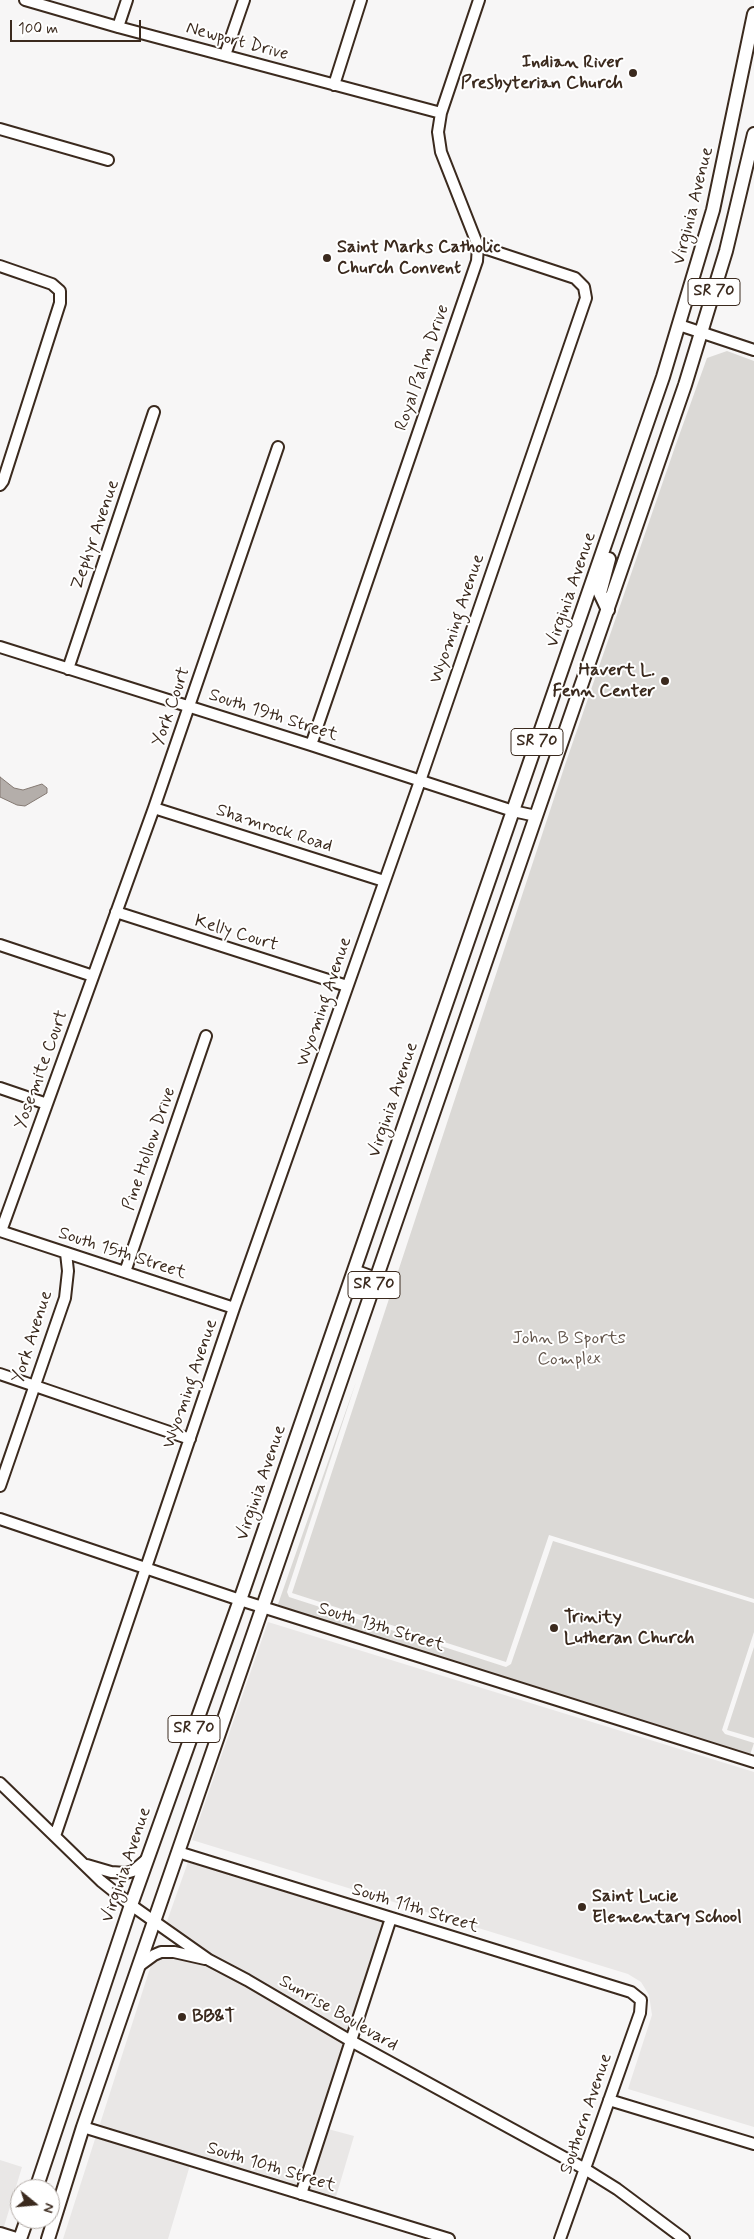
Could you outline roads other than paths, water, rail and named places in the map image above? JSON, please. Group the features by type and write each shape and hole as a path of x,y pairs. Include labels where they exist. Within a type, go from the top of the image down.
{"main road":[{"name":"Virginia Avenue","path":"39,2179 131,1905 240,1600 631,472 703,247 722,171 754,14"},
{"name":"SR 70","path":"48,2239 154,1920 608,610 702,333 735,218 754,134"},
{"path":"608,610 600,593 631,472"},
{"path":"0,2234 16,2239"}],"street":[{"name":"Newport Drive","path":"25,0 118,27 441,113"},
{"path":"118,27 127,0"},
{"path":"225,55 244,0"},
{"path":"334,85 361,0"},
{"path":"478,246 441,152 438,132 441,113 479,0"},
{"path":"0,129 108,160"},
{"name":"Royal Palm Drive","path":"311,745 477,261 478,246"},
{"name":"Wyoming Avenue","path":"55,1836 234,1308 420,780 586,298 584,287 575,278 478,246"},
{"path":"0,266 52,284 60,291 60,302 3,481 0,485"},
{"path":"679,325 754,350"},
{"name":"Zephyr Avenue","path":"68,669 154,412"},
{"name":"York Court","path":"93,976 190,706 278,447"},
{"name":"South 19th Street","path":"0,647 190,706 513,811 536,816"},
{"name":"Shamrock Road","path":"154,808 384,881"},
{"name":"Kelly Court","path":"116,912 347,986"},
{"path":"0,945 93,976"},
{"name":"Yosemite Court","path":"1,1231 93,976"},
{"name":"Pine Hollow Drive","path":"125,1272 206,1036"},
{"path":"0,1088 47,1104"},
{"name":"South 15th Street","path":"1,1231 234,1308"},
{"name":"York Avenue","path":"0,1486 65,1298 68,1272 66,1253"},
{"path":"354,1270 376,1278"},
{"path":"0,1374 190,1439"},
{"name":"South 13th Street","path":"0,1518 240,1600 754,1760"},
{"name":"Sunrise Boulevard","path":"0,1783 101,1881 131,1905 209,1960 351,2041 585,2169 617,2189 684,2239"},
{"name":"South 11th Street","path":"178,1852 631,1992 641,2000"},
{"path":"84,1864 111,1872 126,1873 133,1871 148,1859"},
{"path":"301,2194 391,1918"},
{"path":"139,1966 161,1952 174,1952 209,1960"},
{"name":"Southern Avenue","path":"560,2239 640,2013 641,2000"},
{"path":"609,2100 754,2144"},
{"name":"South 10th Street","path":"84,2127 449,2239"}],"place":[{"name":"Indian River Presbyterian Church","path":"633,73"},
{"name":"Saint Marks Catholic Church Convent","path":"327,258"},
{"name":"Havert L. Fenn Center","path":"665,681"},
{"name":"Trinity Lutheran Church","path":"554,1628"},
{"name":"Saint Lucie Elementary School","path":"582,1907"},
{"name":"BB&T","path":"182,2017"}],"park label":[{"name":"John B Sports Complex","path":"569,1349"}]}
